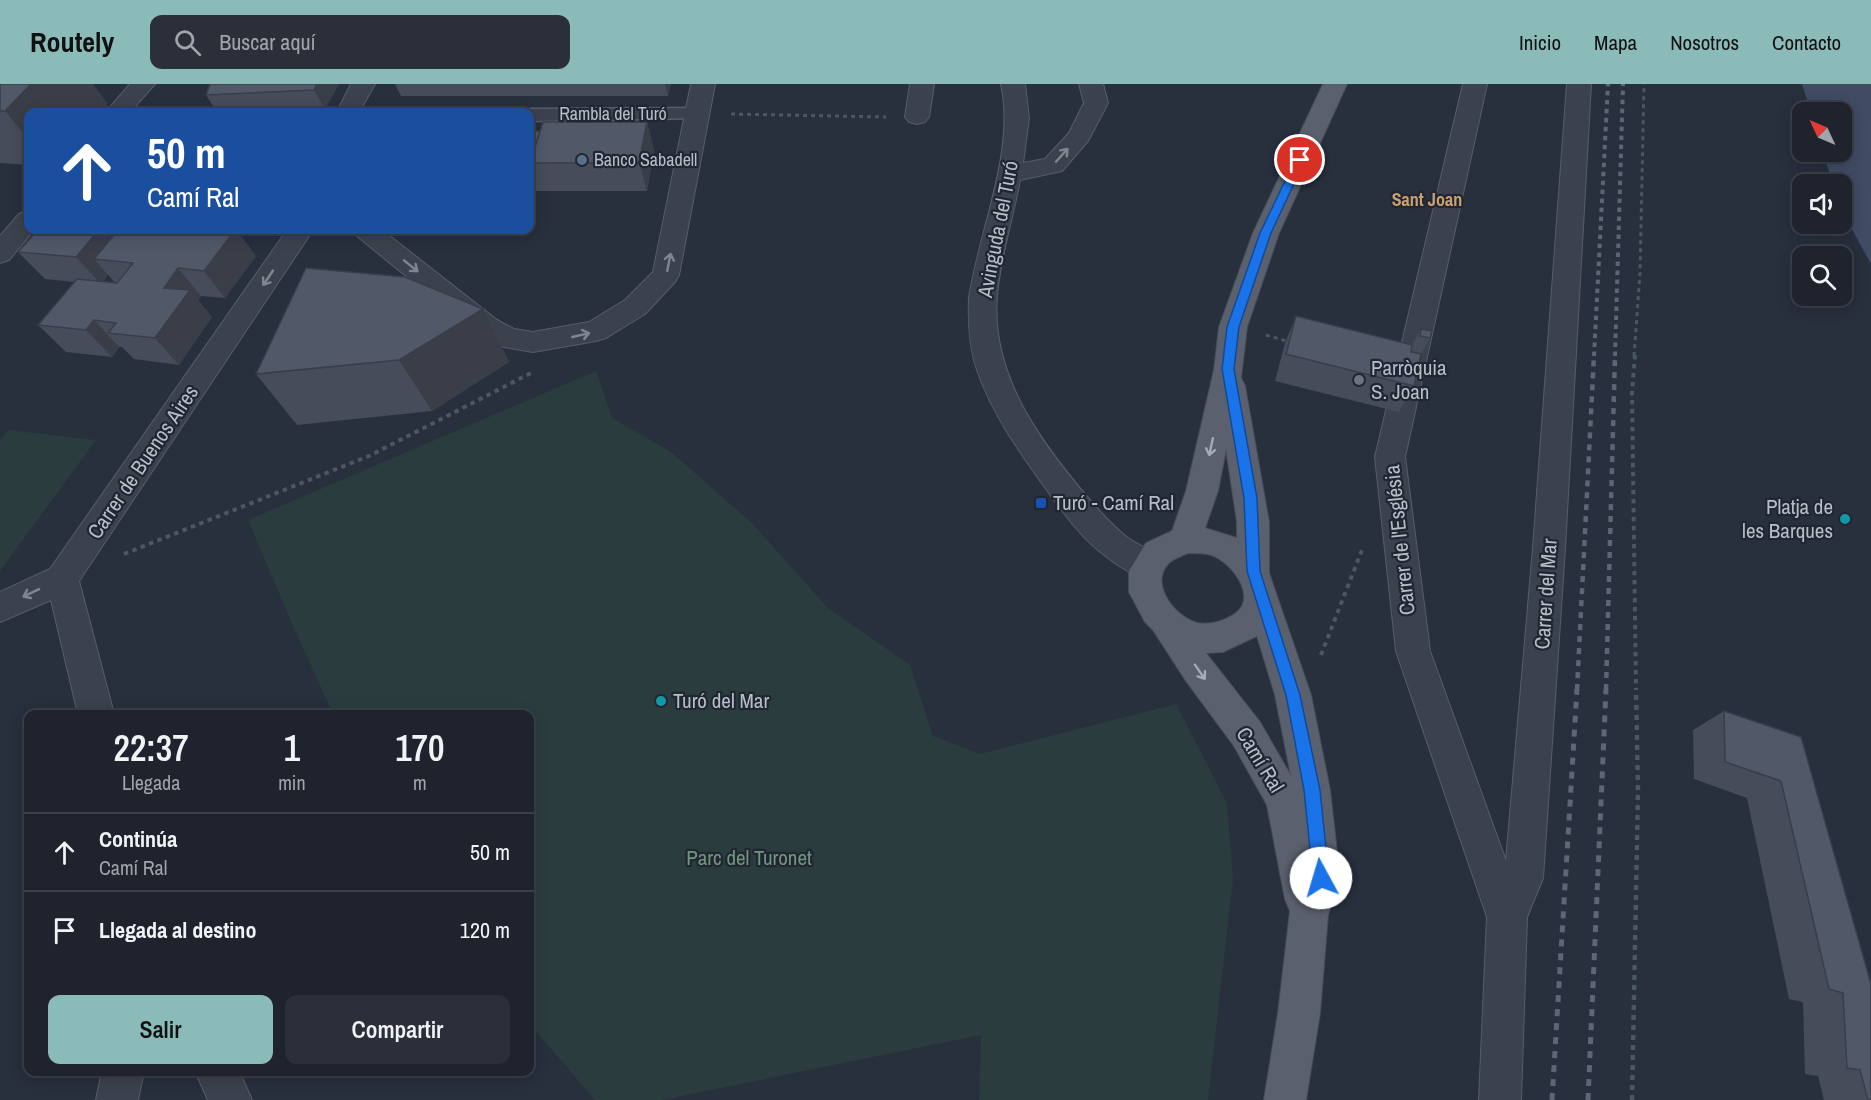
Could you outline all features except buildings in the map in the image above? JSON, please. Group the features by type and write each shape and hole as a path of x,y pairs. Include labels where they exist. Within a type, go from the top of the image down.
{"main road":[{"name":"Camí Ral","path":"1185,540 1202,492 1228,369 1233,327 1266,233 1335,84"},
{"name":"Camí Ral","path":"1228,369 1250,498 1257,583 1293,695 1312,790 1321,878 1308,915 1299,1013 1285,1100"},
{"path":"1185,540 1204,540 1224,546 1241,556 1257,583 1258,610 1249,623 1236,632 1220,637 1201,638 1183,633 1167,624 1148,602 1144,577 1148,565 1162,549 1185,540"},
{"name":"Camí Ral","path":"1167,624 1198,670 1247,734 1285,801 1308,915"}],"street":[{"path":"121,108 143,84"},
{"path":"350,108 363,84"},
{"path":"371,234 487,327 508,339 533,342 596,331 635,307 666,275 703,84"},
{"path":"917,117 922,84"},
{"name":"Avinguda del Turó","path":"1013,84 1017,98 1018,122 982,297 982,317 988,362 1003,399 1051,473 1107,542 1122,553 1148,565"},
{"path":"1009,174 1053,165 1080,136 1096,103 1091,84"},
{"name":"Carrer de l'Església","path":"1474,84 1390,458 1413,651 1508,917"},
{"name":"Carrer del Mar","path":"1500,1100 1508,917 1524,878 1570,273 1579,84"},
{"name":"Rambla del Turó","path":"534,115 697,114"},
{"path":"0,254 24,225"},
{"name":"Carrer de Buenos Aires","path":"63,579 297,234"},
{"path":"0,608 63,579 95,710"},
{"path":"117,1100 122,1076"},
{"path":"219,1076 231,1100"}],"path":[{"path":"1632,1100 1638,791 1632,393 1640,273 1644,84"},
{"path":"697,114 917,117"},
{"path":"1265,335 1298,344"},
{"path":"63,579 380,451 539,370 544,340"},
{"path":"1320,661 1342,598 1365,543 1400,543"}],"green space":[{"name":"Parc del Turonet","path":"596,371 612,418 671,452 752,523 828,608 910,665 933,736 980,754 1176,704 1227,803 1233,880 1208,1100 979,1100 981,1035 662,1100 595,1100 534,1029 534,710 331,710 248,520"},
{"path":"8,430 96,440 0,571 0,440"}],"water":[{"path":"1802,84 1871,84 1871,264 1852,229 1852,174 1830,174 1826,162 1852,162 1852,102 1808,102"}],"railway":[{"path":"1594,356 1608,84"},
{"path":"1615,356 1623,84"},
{"path":"1577,690 1594,355"},
{"path":"1606,690 1615,355"},
{"path":"1552,1100 1577,689"},
{"path":"1588,1100 1606,689"}],"place":[{"name":"Banco Sabadell","path":"582,160"},
{"name":"Parròquia S. Joan","path":"1359,380"},
{"name":"Turó - Camí Ral","path":"1041,503"},
{"name":"Platja de les Barques","path":"1845,519"},
{"name":"Turó del Mar","path":"661,701"}],"district":[{"name":"Sant Joan","path":"1427,200"}],"route":[{"path":"1300,160 1266,233 1233,327 1228,369 1250,498 1254,571 1293,695 1312,790 1321,878"}]}
